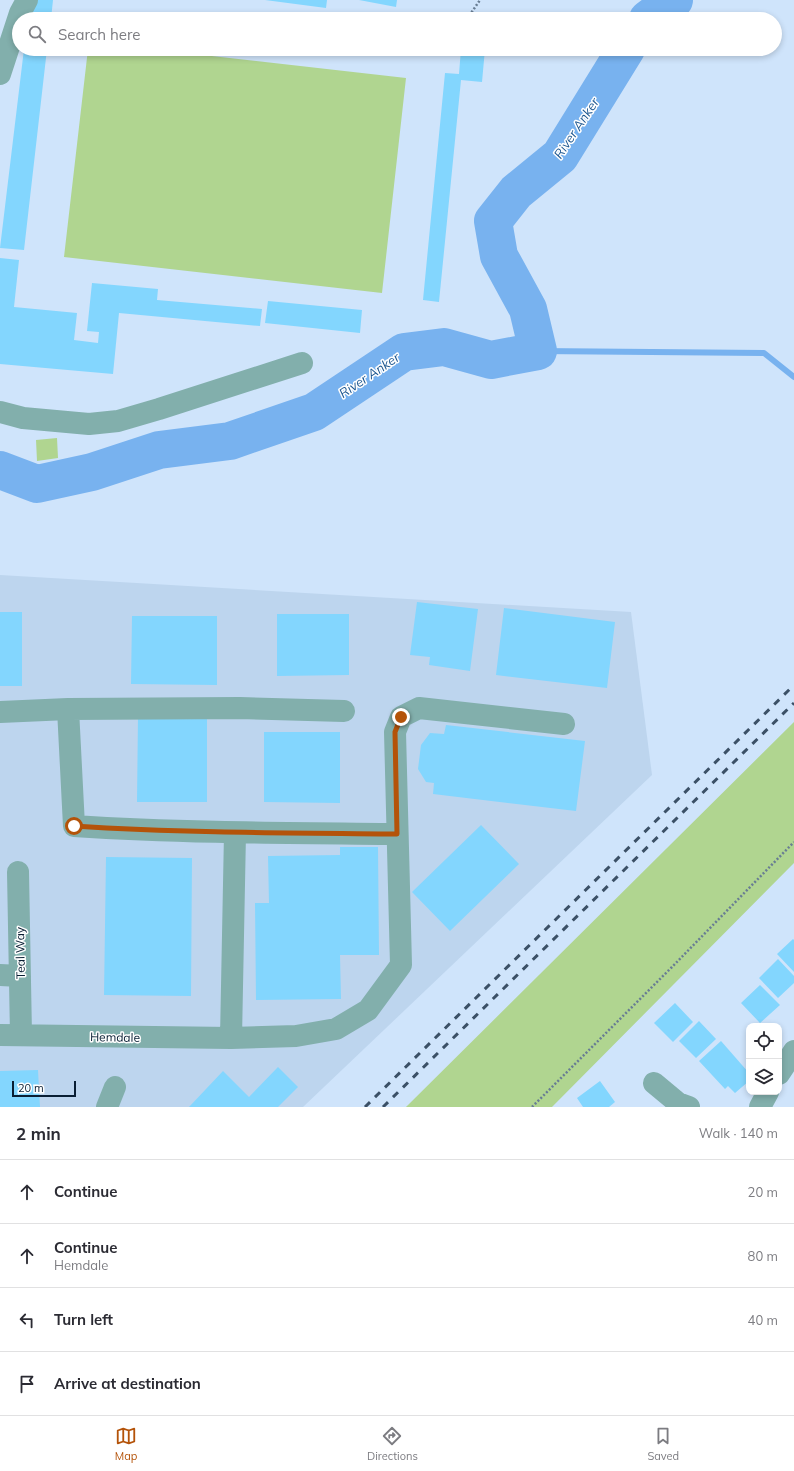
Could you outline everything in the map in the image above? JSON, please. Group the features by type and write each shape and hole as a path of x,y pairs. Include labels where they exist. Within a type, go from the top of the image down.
{"street":[{"path":"21,12 27,0"},
{"path":"0,74 12,37"},
{"path":"0,412 23,418 89,424 118,421 159,410 302,363"},
{"path":"0,712 68,709 240,708 344,711"},
{"name":"Hemdale","path":"11,1035 231,1038 296,1036 336,1029 368,1010 401,965 395,732 401,717 419,708 564,724"},
{"path":"68,709 74,826 147,831 397,834"},
{"path":"231,1038 235,833"},
{"name":"Teal Way","path":"11,1035 10,976 18,872"},
{"path":"782,1069 794,1051"},
{"path":"654,1083 681,1106"},
{"path":"107,1107 115,1087"},
{"path":"760,1107 766,1095"}],"path":[{"path":"471,12 480,0"},
{"path":"532,1107 794,842"}],"shaded area":[{"path":"0,575 631,612 652,775 303,1107 0,1107"}],"green space":[{"path":"87,56 212,56 406,78 382,293 64,257"},
{"path":"57,438 58,458 37,461 36,440"},
{"path":"794,722 794,863 552,1107 406,1107"}],"building":[{"path":"34,0 53,0 52,12 30,12"},
{"path":"265,0 327,0 326,8"},
{"path":"359,0 397,0 396,7"},
{"path":"23,56 46,56 24,250 0,248"},
{"path":"460,56 484,56 482,82 461,80 439,302 423,300 445,73 459,74"},
{"path":"0,258 19,260 14,307 77,313 74,340 98,343 99,332 87,331 92,283 158,289 157,300 262,309 260,326 119,313 113,374 0,364"},
{"path":"268,301 362,310 360,333 265,323"},
{"path":"417,602 478,609 470,671 429,665 430,657 410,655"},
{"path":"504,608 615,622 607,688 496,675"},
{"path":"0,612 22,612 22,686 0,686"},
{"path":"277,614 349,614 349,675 277,676"},
{"path":"132,616 217,616 217,685 131,684"},
{"path":"138,716 207,716 207,802 137,802"},
{"path":"446,725 585,741 576,811 433,794 434,783 426,782 418,769 421,745 430,733 444,734"},
{"path":"264,732 340,732 340,803 264,802"},
{"path":"481,825 519,864 450,931 412,892"},
{"path":"340,847 378,847 379,955 340,955 341,999 256,1000 255,903 269,903 268,856 340,855"},
{"path":"106,857 192,858 191,996 104,995"},
{"path":"793,939 794,940 794,972 777,954"},
{"path":"778,959 794,976 794,983 778,998 759,978"},
{"path":"760,985 780,1005 760,1023 741,1003"},
{"path":"675,1003 693,1022 673,1042 654,1023"},
{"path":"699,1021 716,1039 696,1058 679,1041"},
{"path":"721,1041 746,1070 746,1084 735,1093 728,1086 725,1089 699,1061"},
{"path":"278,1067 298,1087 278,1107 189,1107 223,1071 249,1097"},
{"path":"38,1070 40,1107 0,1107 0,1071"},
{"path":"600,1081 615,1102 609,1107 583,1107 577,1098"}],"waterway":[{"name":"River Anker","path":"658,12 674,0"},
{"name":"River Anker","path":"0,470 37,484 92,472 159,450 230,441 314,412 404,352 444,347 491,360 538,351 528,309 499,256 493,221 516,192 560,156 622,56"},
{"path":"538,351 764,353 794,377"}],"railway":[{"path":"365,1107 794,685"},
{"path":"383,1107 794,703"}],"route":[{"path":"74,826 147,831 397,834 395,732 401,717"}]}
